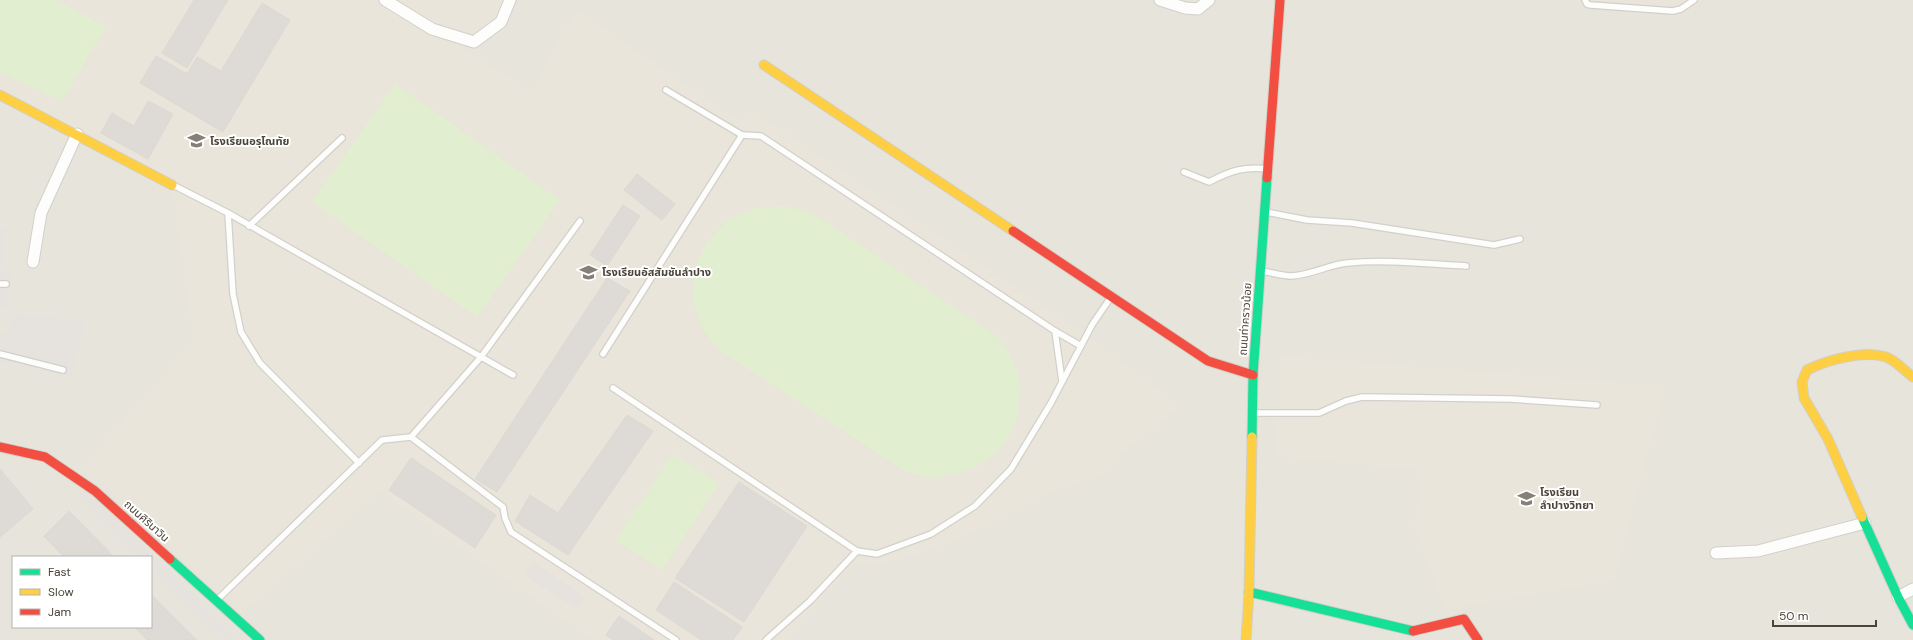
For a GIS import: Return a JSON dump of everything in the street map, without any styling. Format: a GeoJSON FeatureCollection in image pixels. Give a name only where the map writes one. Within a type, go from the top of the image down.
{"type":"FeatureCollection","features":[{"type":"Feature","properties":{"kind":"street"},"geometry":{"type":"LineString","coordinates":[[385,0],[432,29],[474,42],[501,22],[510,0]]}},
{"type":"Feature","properties":{"kind":"street"},"geometry":{"type":"LineString","coordinates":[[1160,0],[1185,8],[1198,8],[1209,0]]}},
{"type":"Feature","properties":{"kind":"street","name":"ถนนท่าคราวน้อย"},"geometry":{"type":"LineString","coordinates":[[1246,640],[1249,592],[1254,376],[1280,0]]}},
{"type":"Feature","properties":{"kind":"street"},"geometry":{"type":"LineString","coordinates":[[764,65],[1208,361],[1254,376]]}},
{"type":"Feature","properties":{"kind":"street"},"geometry":{"type":"LineString","coordinates":[[0,95],[78,134],[172,185]]}},
{"type":"Feature","properties":{"kind":"street"},"geometry":{"type":"LineString","coordinates":[[33,262],[41,213],[78,134]]}},
{"type":"Feature","properties":{"kind":"street"},"geometry":{"type":"LineString","coordinates":[[1913,378],[1887,357],[1875,355],[1846,357],[1817,364],[1807,370],[1802,382],[1804,398],[1828,439],[1898,597],[1913,625]]}},
{"type":"Feature","properties":{"kind":"street","name":"ถนนศิรินาวิน"},"geometry":{"type":"LineString","coordinates":[[0,447],[45,457],[96,490],[260,640]]}},
{"type":"Feature","properties":{"kind":"street"},"geometry":{"type":"LineString","coordinates":[[1716,553],[1758,551],[1865,523]]}},
{"type":"Feature","properties":{"kind":"street"},"geometry":{"type":"LineString","coordinates":[[1898,597],[1913,589]]}},
{"type":"Feature","properties":{"kind":"street"},"geometry":{"type":"LineString","coordinates":[[1249,592],[1411,631],[1464,619],[1478,640]]}},
{"type":"Feature","properties":{"kind":"lane"},"geometry":{"type":"LineString","coordinates":[[1585,0],[1587,4],[1591,5],[1673,10],[1681,9],[1694,0]]}},
{"type":"Feature","properties":{"kind":"lane"},"geometry":{"type":"LineString","coordinates":[[666,90],[742,135],[761,136],[1081,346]]}},
{"type":"Feature","properties":{"kind":"lane"},"geometry":{"type":"LineString","coordinates":[[603,354],[742,135]]}},
{"type":"Feature","properties":{"kind":"lane"},"geometry":{"type":"LineString","coordinates":[[249,226],[342,138]]}},
{"type":"Feature","properties":{"kind":"lane"},"geometry":{"type":"LineString","coordinates":[[1184,172],[1209,182],[1228,172],[1251,167],[1268,169]]}},
{"type":"Feature","properties":{"kind":"lane"},"geometry":{"type":"LineString","coordinates":[[172,185],[228,213],[513,375]]}},
{"type":"Feature","properties":{"kind":"lane"},"geometry":{"type":"LineString","coordinates":[[1265,212],[1307,220],[1360,224],[1494,245],[1520,239]]}},
{"type":"Feature","properties":{"kind":"lane"},"geometry":{"type":"LineString","coordinates":[[228,213],[233,294],[242,332],[260,363],[358,463]]}},
{"type":"Feature","properties":{"kind":"lane"},"geometry":{"type":"LineString","coordinates":[[217,601],[382,440],[411,437],[481,357],[580,221]]}},
{"type":"Feature","properties":{"kind":"lane"},"geometry":{"type":"LineString","coordinates":[[1261,270],[1290,276],[1305,274],[1346,263],[1399,261],[1466,266]]}},
{"type":"Feature","properties":{"kind":"lane"},"geometry":{"type":"LineString","coordinates":[[614,388],[857,551],[877,554],[931,534],[975,506],[1011,469],[1062,382],[1092,325],[1111,297]]}},
{"type":"Feature","properties":{"kind":"lane"},"geometry":{"type":"LineString","coordinates":[[1055,330],[1062,382]]}},
{"type":"Feature","properties":{"kind":"lane"},"geometry":{"type":"LineString","coordinates":[[0,354],[63,370]]}},
{"type":"Feature","properties":{"kind":"lane"},"geometry":{"type":"LineString","coordinates":[[1253,413],[1319,413],[1346,401],[1362,397],[1511,398],[1597,405]]}},
{"type":"Feature","properties":{"kind":"lane"},"geometry":{"type":"LineString","coordinates":[[411,437],[503,507],[504,518],[511,532],[676,640]]}},
{"type":"Feature","properties":{"kind":"lane"},"geometry":{"type":"LineString","coordinates":[[766,640],[810,601],[857,551]]}},
{"type":"Feature","properties":{"kind":"shaded area"},"geometry":{"type":"Polygon","coordinates":[[[0,0],[1913,0],[1913,640],[0,640],[0,0]]]}},
{"type":"Feature","properties":{"kind":"shaded area","name":"โรงเรียนอัสสัมชันลำปาง"},"geometry":{"type":"Polygon","coordinates":[[[0,0],[510,0],[501,22],[474,42],[434,30],[531,92],[576,10],[741,122],[750,109],[1080,331],[1180,406],[1124,452],[1102,475],[1040,496],[945,544],[896,561],[853,565],[784,640],[593,640],[380,491],[242,613],[83,466],[194,342],[172,185],[0,96],[0,0]]]}},
{"type":"Feature","properties":{"kind":"shaded area"},"geometry":{"type":"Polygon","coordinates":[[[1578,0],[1702,0],[1684,15],[1578,5],[1578,0]]]}},
{"type":"Feature","properties":{"kind":"shaded area"},"geometry":{"type":"Polygon","coordinates":[[[0,227],[6,228],[2,271],[11,271],[7,308],[0,307],[0,227]]]}},
{"type":"Feature","properties":{"kind":"shaded area"},"geometry":{"type":"Polygon","coordinates":[[[16,314],[85,321],[71,376],[0,361],[0,333],[6,333],[16,314]]]}},
{"type":"Feature","properties":{"kind":"shaded area","name":"โรงเรียน ลำปางวิทยา"},"geometry":{"type":"Polygon","coordinates":[[[1282,356],[1665,386],[1614,581],[1445,609],[1414,526],[1423,471],[1276,456],[1282,356]]]}},
{"type":"Feature","properties":{"kind":"shaded area"},"geometry":{"type":"Polygon","coordinates":[[[84,488],[239,640],[223,640],[152,570],[152,556],[138,556],[77,496],[84,488]]]}},
{"type":"Feature","properties":{"kind":"shaded area"},"geometry":{"type":"Polygon","coordinates":[[[533,562],[585,597],[577,609],[525,575],[533,562]]]}},
{"type":"Feature","properties":{"kind":"green space"},"geometry":{"type":"Polygon","coordinates":[[[0,0],[56,0],[106,27],[62,101],[0,72],[0,0]]]}},
{"type":"Feature","properties":{"kind":"green space"},"geometry":{"type":"Polygon","coordinates":[[[395,84],[560,200],[477,317],[312,202],[395,84]]]}},
{"type":"Feature","properties":{"kind":"green space"},"geometry":{"type":"Polygon","coordinates":[[[786,206],[814,214],[998,337],[1013,362],[1018,374],[1020,386],[1017,415],[1012,430],[1004,443],[994,454],[981,464],[951,475],[931,477],[905,471],[719,350],[701,327],[693,299],[694,270],[706,243],[729,219],[757,208],[786,206]]]}},
{"type":"Feature","properties":{"kind":"green space"},"geometry":{"type":"Polygon","coordinates":[[[673,454],[719,484],[662,570],[616,540],[673,454]]]}},
{"type":"Feature","properties":{"kind":"building"},"geometry":{"type":"Polygon","coordinates":[[[194,0],[228,0],[187,68],[162,53],[194,0]]]}},
{"type":"Feature","properties":{"kind":"building"},"geometry":{"type":"Polygon","coordinates":[[[262,3],[290,20],[223,132],[140,83],[156,56],[187,74],[197,57],[221,71],[262,3]]]}},
{"type":"Feature","properties":{"kind":"building"},"geometry":{"type":"Polygon","coordinates":[[[148,101],[173,114],[148,159],[101,133],[112,113],[134,126],[148,101]]]}},
{"type":"Feature","properties":{"kind":"building"},"geometry":{"type":"Polygon","coordinates":[[[637,174],[675,204],[662,220],[624,190],[637,174]]]}},
{"type":"Feature","properties":{"kind":"building"},"geometry":{"type":"Polygon","coordinates":[[[623,205],[640,216],[607,266],[590,255],[623,205]]]}},
{"type":"Feature","properties":{"kind":"building"},"geometry":{"type":"Polygon","coordinates":[[[607,278],[630,291],[497,492],[475,479],[607,278]]]}},
{"type":"Feature","properties":{"kind":"building"},"geometry":{"type":"Polygon","coordinates":[[[627,415],[653,431],[568,555],[515,521],[530,495],[558,513],[627,415]]]}},
{"type":"Feature","properties":{"kind":"building"},"geometry":{"type":"Polygon","coordinates":[[[411,458],[496,515],[475,548],[389,490],[411,458]]]}},
{"type":"Feature","properties":{"kind":"building"},"geometry":{"type":"Polygon","coordinates":[[[0,469],[33,509],[0,537],[0,469]]]}},
{"type":"Feature","properties":{"kind":"building"},"geometry":{"type":"Polygon","coordinates":[[[739,482],[807,526],[744,622],[675,578],[739,482]]]}},
{"type":"Feature","properties":{"kind":"building"},"geometry":{"type":"Polygon","coordinates":[[[69,511],[113,556],[63,556],[44,536],[69,511]]]}},
{"type":"Feature","properties":{"kind":"building"},"geometry":{"type":"Polygon","coordinates":[[[674,582],[742,627],[733,640],[701,640],[656,610],[674,582]]]}},
{"type":"Feature","properties":{"kind":"building"},"geometry":{"type":"Polygon","coordinates":[[[152,595],[197,640],[147,640],[135,628],[152,628],[152,595]]]}},
{"type":"Feature","properties":{"kind":"building"},"geometry":{"type":"Polygon","coordinates":[[[619,616],[654,640],[613,640],[606,635],[619,616]]]}},
{"type":"Feature","properties":{"kind":"traffic: fast"},"geometry":{"type":"LineString","coordinates":[[1252,437],[1253,375],[1267,178]]}},
{"type":"Feature","properties":{"kind":"traffic: fast"},"geometry":{"type":"LineString","coordinates":[[1862,517],[1898,597],[1913,625]]}},
{"type":"Feature","properties":{"kind":"traffic: fast"},"geometry":{"type":"LineString","coordinates":[[170,559],[260,640]]}},
{"type":"Feature","properties":{"kind":"traffic: fast"},"geometry":{"type":"LineString","coordinates":[[1249,592],[1413,631]]}},
{"type":"Feature","properties":{"kind":"traffic: slow"},"geometry":{"type":"LineString","coordinates":[[764,65],[1013,231]]}},
{"type":"Feature","properties":{"kind":"traffic: slow"},"geometry":{"type":"LineString","coordinates":[[0,95],[172,185]]}},
{"type":"Feature","properties":{"kind":"traffic: slow"},"geometry":{"type":"LineString","coordinates":[[1862,517],[1828,439],[1804,398],[1802,382],[1807,370],[1815,366],[1856,355],[1877,355],[1889,358],[1913,377]]}},
{"type":"Feature","properties":{"kind":"traffic: slow"},"geometry":{"type":"LineString","coordinates":[[1246,640],[1249,592],[1252,437]]}},
{"type":"Feature","properties":{"kind":"traffic: jam"},"geometry":{"type":"LineString","coordinates":[[1267,178],[1280,0]]}},
{"type":"Feature","properties":{"kind":"traffic: jam"},"geometry":{"type":"LineString","coordinates":[[1013,231],[1208,361],[1253,375]]}},
{"type":"Feature","properties":{"kind":"traffic: jam"},"geometry":{"type":"LineString","coordinates":[[0,447],[45,457],[95,491],[170,559]]}},
{"type":"Feature","properties":{"kind":"traffic: jam"},"geometry":{"type":"LineString","coordinates":[[1413,631],[1464,619],[1478,640]]}},
{"type":"Feature","properties":{"kind":"place","name":"โรงเรียนอรุโณทัย"},"geometry":{"type":"Point","coordinates":[197,141]}},
{"type":"Feature","properties":{"kind":"place","name":"โรงเรียนอัสสัมชันลำปาง"},"geometry":{"type":"Point","coordinates":[589,272]}},
{"type":"Feature","properties":{"kind":"place","name":"โรงเรียน ลำปางวิทยา"},"geometry":{"type":"Point","coordinates":[1527,498]}}]}
